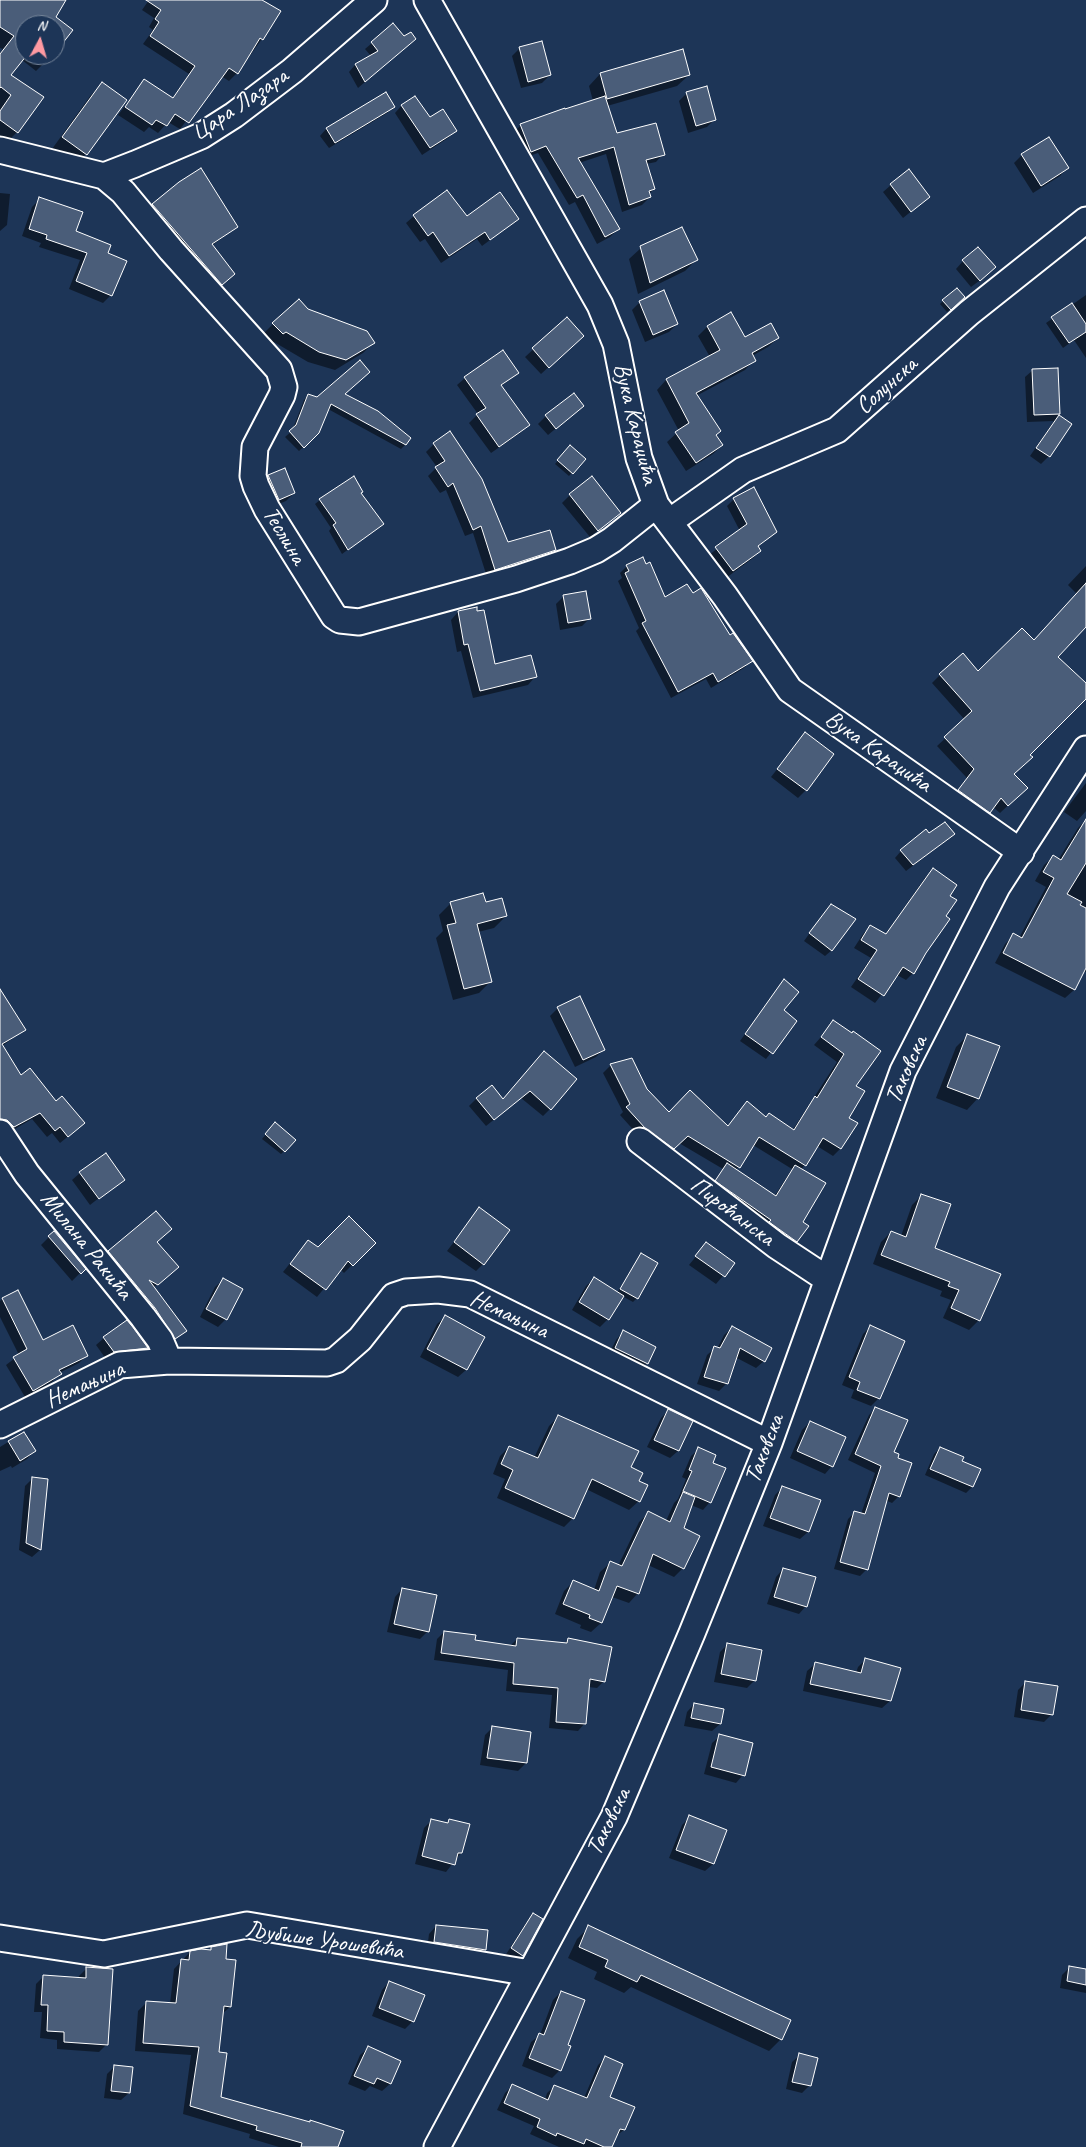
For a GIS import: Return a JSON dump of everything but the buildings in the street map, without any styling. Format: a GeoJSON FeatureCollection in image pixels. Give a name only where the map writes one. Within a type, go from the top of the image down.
{"type":"FeatureCollection","features":[{"type":"Feature","properties":{"kind":"street","name":"Цара Лазара"},"geometry":{"type":"LineString","coordinates":[[104,176],[200,136],[234,115],[292,71],[374,0]]}},
{"type":"Feature","properties":{"kind":"street","name":"Вука Караџића"},"geometry":{"type":"LineString","coordinates":[[426,0],[600,305],[616,344],[639,458],[662,513],[725,596],[790,690],[1021,852]]}},
{"type":"Feature","properties":{"kind":"street"},"geometry":{"type":"LineString","coordinates":[[0,150],[104,176]]}},
{"type":"Feature","properties":{"kind":"street","name":"Теслина"},"geometry":{"type":"LineString","coordinates":[[104,176],[123,192],[171,250],[279,370],[284,387],[282,396],[256,447],[253,476],[267,509],[334,616],[340,620],[359,622],[516,579],[596,550],[662,513]]}},
{"type":"Feature","properties":{"kind":"street","name":"Солунска"},"geometry":{"type":"LineString","coordinates":[[662,513],[743,470],[836,430],[969,313],[1086,220]]}},
{"type":"Feature","properties":{"kind":"street","name":"Таковска"},"geometry":{"type":"LineString","coordinates":[[437,2147],[614,1818],[692,1633],[769,1442],[903,1071],[997,887],[1086,749]]}},
{"type":"Feature","properties":{"kind":"street","name":"Милана Ракића"},"geometry":{"type":"LineString","coordinates":[[0,1132],[27,1174],[144,1317],[160,1340],[169,1361]]}},
{"type":"Feature","properties":{"kind":"street","name":"Пироћанска"},"geometry":{"type":"LineString","coordinates":[[640,1141],[778,1246],[827,1279]]}},
{"type":"Feature","properties":{"kind":"street","name":"Немањина"},"geometry":{"type":"LineString","coordinates":[[0,1425],[120,1365],[169,1361],[327,1362],[336,1360],[360,1339],[394,1296],[406,1292],[438,1290],[470,1294],[769,1442]]}},
{"type":"Feature","properties":{"kind":"street","name":"Љубише Урошевића"},"geometry":{"type":"LineString","coordinates":[[0,1938],[104,1954],[247,1925],[530,1973]]}}]}
